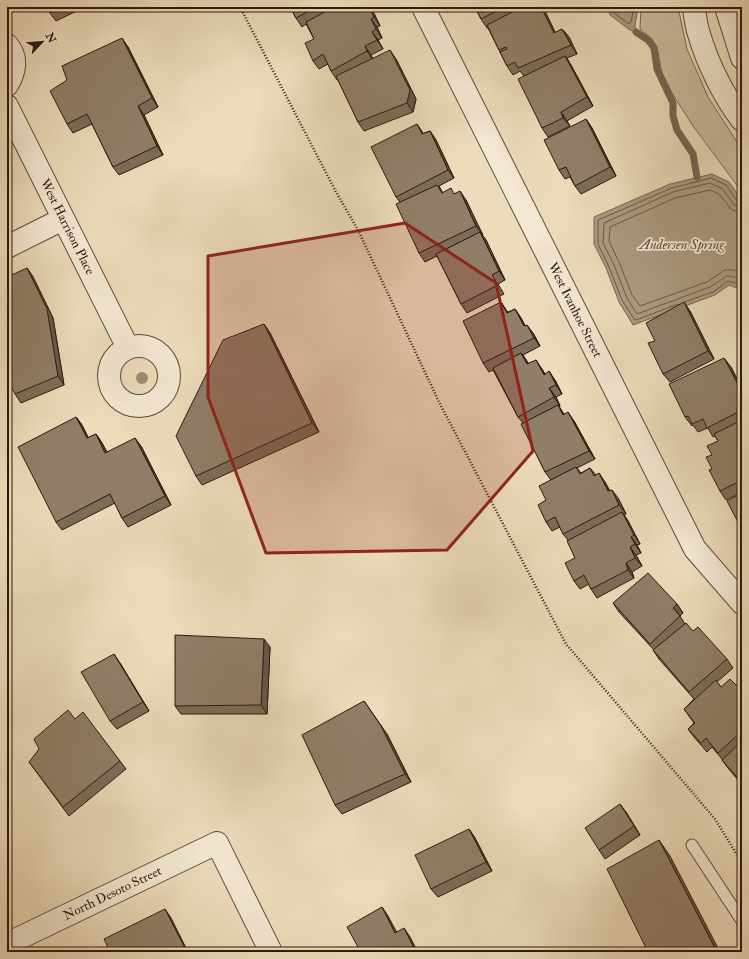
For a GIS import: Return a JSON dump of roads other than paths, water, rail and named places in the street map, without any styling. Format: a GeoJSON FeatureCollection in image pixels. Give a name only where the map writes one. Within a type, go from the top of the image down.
{"type":"FeatureCollection","features":[{"type":"Feature","properties":{"kind":"street","name":"West Ivanhoe Street"},"geometry":{"type":"LineString","coordinates":[[423,7],[695,549],[742,603]]}},
{"type":"Feature","properties":{"kind":"street"},"geometry":{"type":"LineString","coordinates":[[694,7],[698,34],[715,74],[733,108],[742,120]]}},
{"type":"Feature","properties":{"kind":"street"},"geometry":{"type":"LineString","coordinates":[[726,7],[742,58]]}},
{"type":"Feature","properties":{"kind":"street"},"geometry":{"type":"LineString","coordinates":[[7,45],[14,58],[14,68],[12,77],[7,85]]}},
{"type":"Feature","properties":{"kind":"street","name":"West Harrison Place"},"geometry":{"type":"LineString","coordinates":[[7,106],[128,348]]}},
{"type":"Feature","properties":{"kind":"street"},"geometry":{"type":"LineString","coordinates":[[7,247],[63,219]]}},
{"type":"Feature","properties":{"kind":"street","name":"North Desoto Street"},"geometry":{"type":"LineString","coordinates":[[7,944],[217,843],[271,952]]}},
{"type":"Feature","properties":{"kind":"lane"},"geometry":{"type":"LineString","coordinates":[[692,845],[742,921]]}},
{"type":"Feature","properties":{"kind":"water"},"geometry":{"type":"Polygon","coordinates":[[[608,7],[638,7],[635,25],[636,32],[630,30],[610,15],[608,7]]]}},
{"type":"Feature","properties":{"kind":"water","name":"Andersen Spring"},"geometry":{"type":"Polygon","coordinates":[[[712,174],[729,182],[742,200],[742,290],[729,285],[715,295],[633,325],[619,302],[606,268],[594,244],[594,217],[670,184],[712,174]]]}},
{"type":"Feature","properties":{"kind":"waterway"},"geometry":{"type":"LineString","coordinates":[[636,32],[648,40],[654,48],[657,69],[673,103],[673,116],[677,130],[693,154],[697,177]]}}]}
